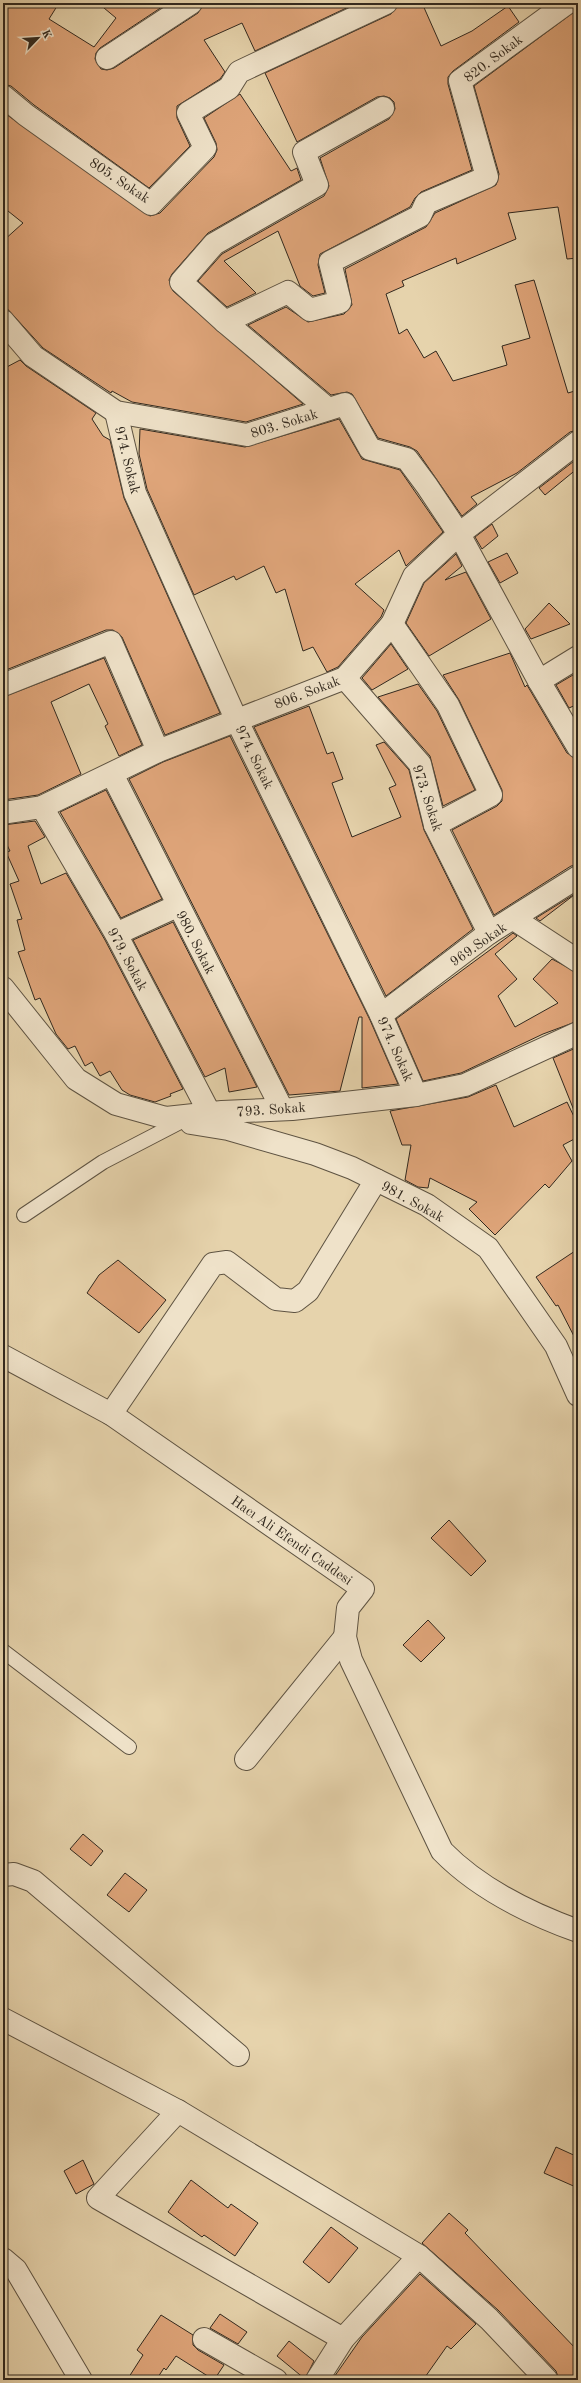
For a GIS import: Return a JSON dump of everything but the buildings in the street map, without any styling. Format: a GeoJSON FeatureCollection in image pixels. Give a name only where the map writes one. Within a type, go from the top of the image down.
{"type":"FeatureCollection","features":[{"type":"Feature","properties":{"kind":"street"},"geometry":{"type":"LineString","coordinates":[[107,58],[191,3]]}},
{"type":"Feature","properties":{"kind":"street","name":"805. Sokak"},"geometry":{"type":"LineString","coordinates":[[3,96],[26,115],[152,204],[205,148],[188,113],[229,88],[239,72],[386,3]]}},
{"type":"Feature","properties":{"kind":"street","name":"820. Sokak"},"geometry":{"type":"LineString","coordinates":[[225,322],[288,292],[310,310],[340,302],[330,262],[420,216],[426,203],[487,177],[460,81],[567,3]]}},
{"type":"Feature","properties":{"kind":"street"},"geometry":{"type":"LineString","coordinates":[[328,409],[225,322],[181,282],[214,244],[318,185],[304,152],[383,108]]}},
{"type":"Feature","properties":{"kind":"street","name":"803. Sokak"},"geometry":{"type":"LineString","coordinates":[[3,321],[33,356],[116,412],[247,435],[345,404],[370,449],[407,459],[459,534]]}},
{"type":"Feature","properties":{"kind":"street","name":"974. Sokak"},"geometry":{"type":"LineString","coordinates":[[116,412],[135,493],[236,719],[381,1015],[416,1094]]}},
{"type":"Feature","properties":{"kind":"street","name":"806. Sokak"},"geometry":{"type":"LineString","coordinates":[[3,813],[42,807],[158,752],[236,719],[345,678],[392,624],[414,576],[459,534],[578,442]]}},
{"type":"Feature","properties":{"kind":"street"},"geometry":{"type":"LineString","coordinates":[[459,534],[539,681],[578,747]]}},
{"type":"Feature","properties":{"kind":"street"},"geometry":{"type":"LineString","coordinates":[[392,624],[448,705],[491,795],[435,825]]}},
{"type":"Feature","properties":{"kind":"street"},"geometry":{"type":"LineString","coordinates":[[3,685],[111,642],[158,752]]}},
{"type":"Feature","properties":{"kind":"street"},"geometry":{"type":"LineString","coordinates":[[539,681],[578,657]]}},
{"type":"Feature","properties":{"kind":"street","name":"973. Sokak"},"geometry":{"type":"LineString","coordinates":[[345,678],[420,764],[435,825],[488,933]]}},
{"type":"Feature","properties":{"kind":"street","name":"980. Sokak"},"geometry":{"type":"LineString","coordinates":[[112,774],[177,906],[282,1109]]}},
{"type":"Feature","properties":{"kind":"street","name":"979. Sokak"},"geometry":{"type":"LineString","coordinates":[[42,807],[116,934],[210,1114]]}},
{"type":"Feature","properties":{"kind":"street","name":"969.Sokak"},"geometry":{"type":"LineString","coordinates":[[381,1015],[488,933],[514,919],[578,877]]}},
{"type":"Feature","properties":{"kind":"street"},"geometry":{"type":"LineString","coordinates":[[116,934],[177,906]]}},
{"type":"Feature","properties":{"kind":"street"},"geometry":{"type":"LineString","coordinates":[[514,919],[578,961]]}},
{"type":"Feature","properties":{"kind":"street","name":"793. Sokak"},"geometry":{"type":"LineString","coordinates":[[3,988],[76,1079],[116,1104],[174,1120],[210,1114],[282,1109],[416,1094],[465,1085],[578,1033]]}},
{"type":"Feature","properties":{"kind":"street","name":"981. Sokak"},"geometry":{"type":"LineString","coordinates":[[174,1120],[228,1129],[315,1154],[376,1180],[427,1205],[488,1248],[556,1346],[578,1395]]}},
{"type":"Feature","properties":{"kind":"street"},"geometry":{"type":"LineString","coordinates":[[111,1414],[212,1264],[227,1262],[276,1299],[295,1301],[308,1291],[376,1180]]}},
{"type":"Feature","properties":{"kind":"street","name":"Hacı Ali Efendi Caddesi"},"geometry":{"type":"LineString","coordinates":[[3,1356],[111,1414],[363,1589],[348,1608],[345,1637],[351,1660],[442,1851],[463,1872],[496,1895],[578,1931]]}},
{"type":"Feature","properties":{"kind":"street"},"geometry":{"type":"LineString","coordinates":[[246,1759],[345,1637]]}},
{"type":"Feature","properties":{"kind":"street"},"geometry":{"type":"LineString","coordinates":[[3,1875],[14,1874],[34,1881],[238,2055]]}},
{"type":"Feature","properties":{"kind":"street"},"geometry":{"type":"LineString","coordinates":[[3,2003],[8,2022],[178,2111],[419,2256],[489,2319],[547,2380]]}},
{"type":"Feature","properties":{"kind":"street"},"geometry":{"type":"LineString","coordinates":[[178,2111],[98,2198],[343,2339]]}},
{"type":"Feature","properties":{"kind":"street"},"geometry":{"type":"LineString","coordinates":[[317,2380],[343,2339],[419,2256]]}},
{"type":"Feature","properties":{"kind":"street"},"geometry":{"type":"LineString","coordinates":[[3,2260],[16,2270],[81,2380]]}},
{"type":"Feature","properties":{"kind":"street"},"geometry":{"type":"LineString","coordinates":[[204,2339],[276,2380]]}},
{"type":"Feature","properties":{"kind":"lane"},"geometry":{"type":"LineString","coordinates":[[24,1215],[103,1162],[174,1120]]}},
{"type":"Feature","properties":{"kind":"lane"},"geometry":{"type":"LineString","coordinates":[[3,1651],[129,1747]]}}]}
